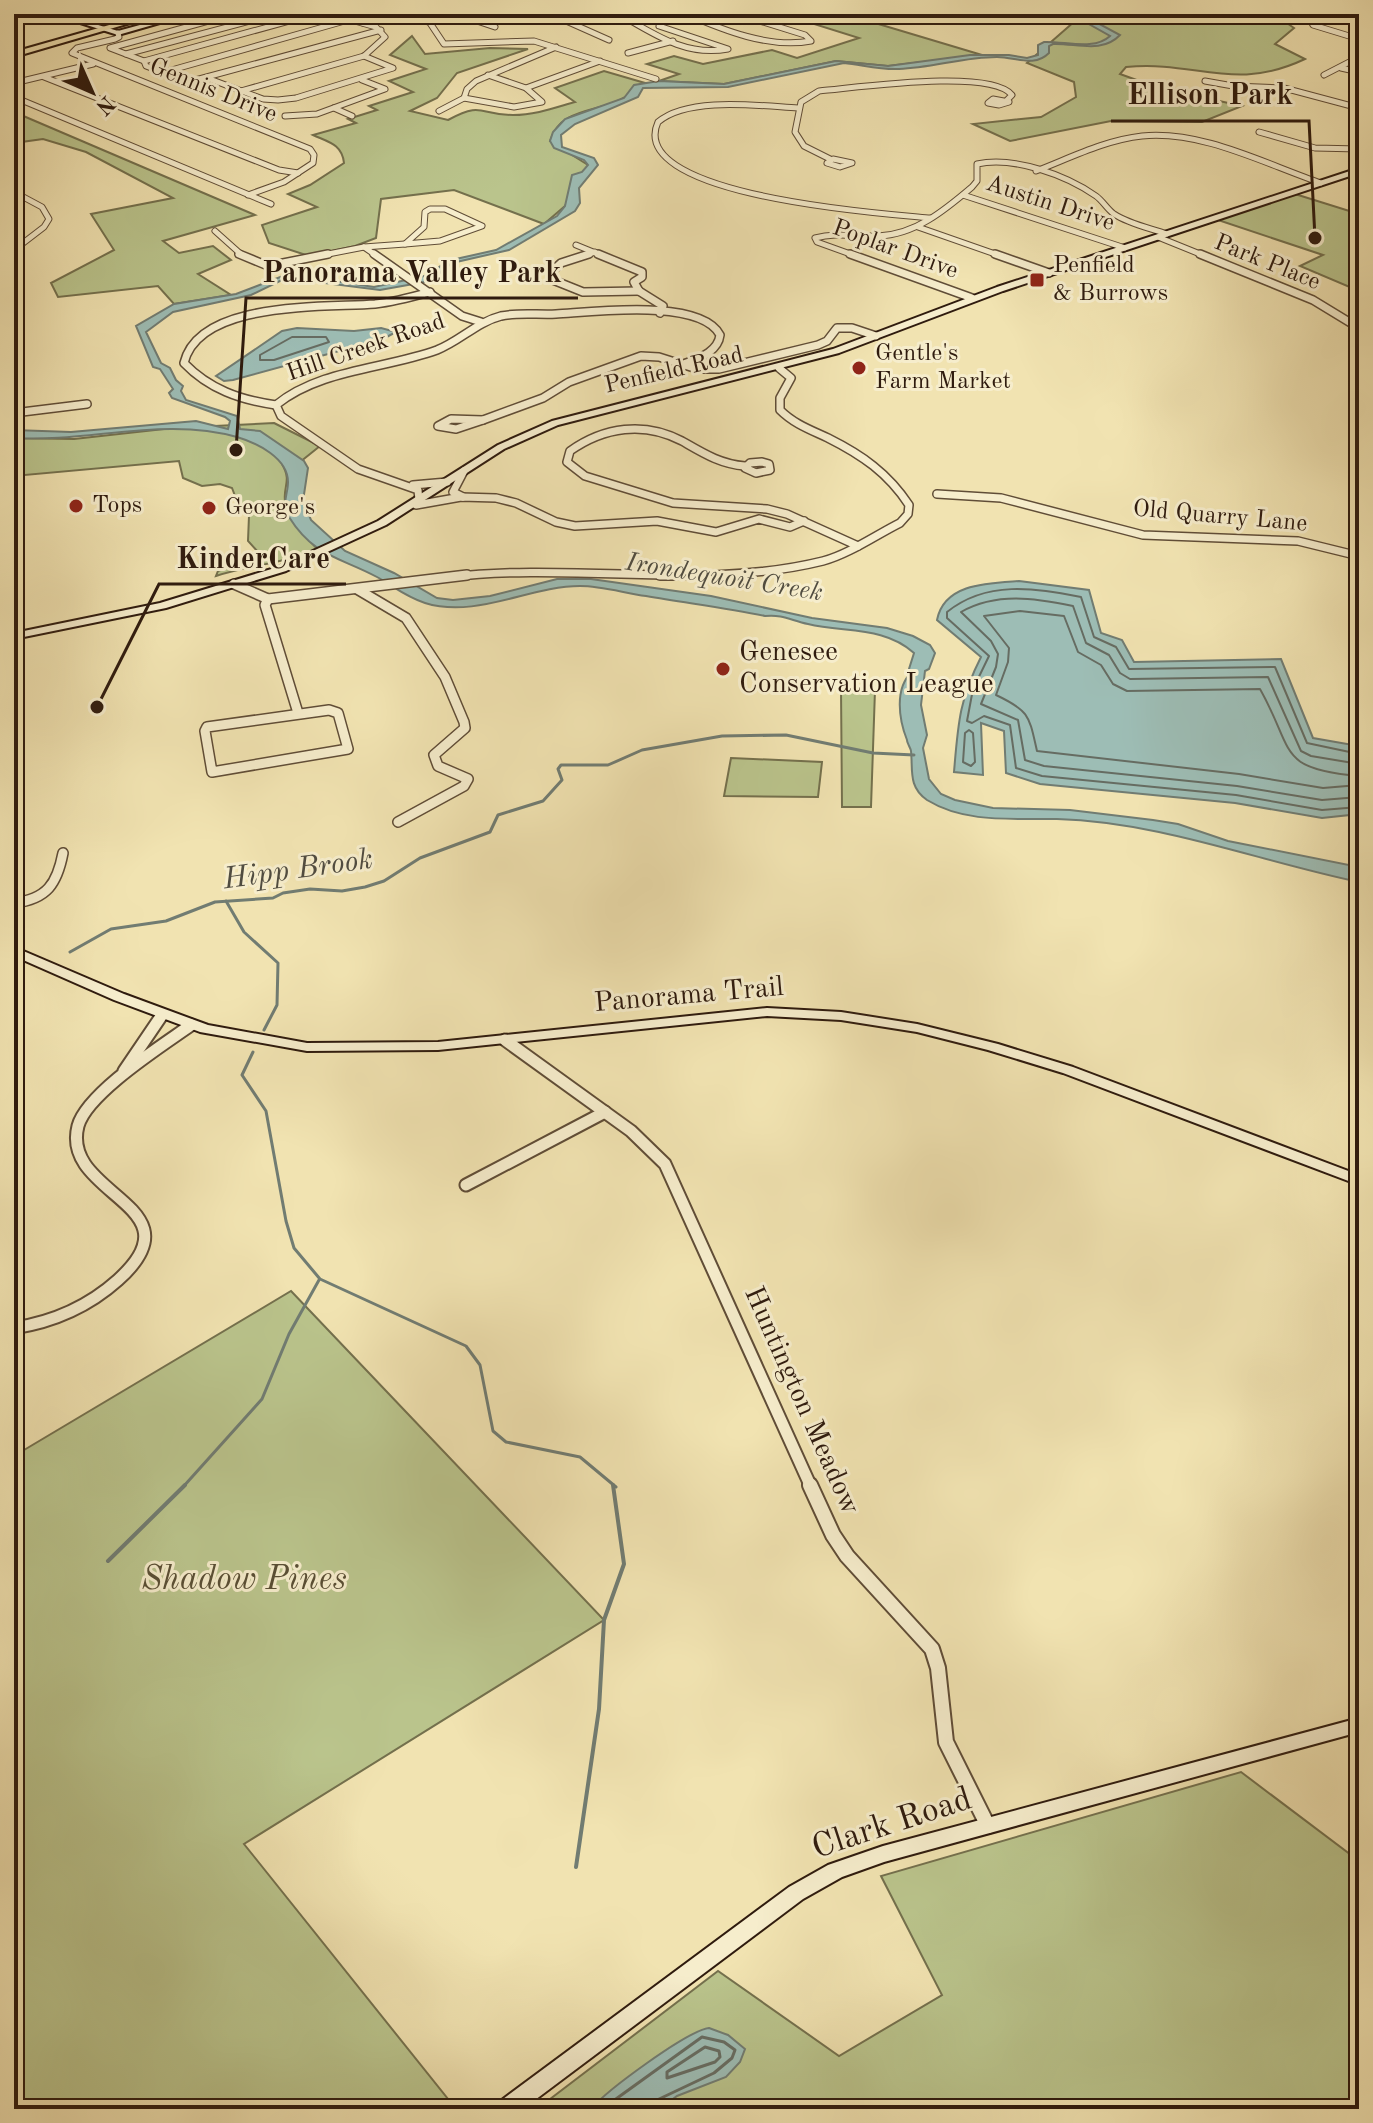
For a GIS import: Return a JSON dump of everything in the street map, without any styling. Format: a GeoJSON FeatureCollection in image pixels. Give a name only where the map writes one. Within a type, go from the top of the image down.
{"type":"FeatureCollection","features":[{"type":"Feature","properties":{"kind":"main road"},"geometry":{"type":"LineString","coordinates":[[55,14],[118,33],[188,14]]}},
{"type":"Feature","properties":{"kind":"main road"},"geometry":{"type":"LineString","coordinates":[[14,52],[142,14]]}},
{"type":"Feature","properties":{"kind":"main road"},"geometry":{"type":"LineString","coordinates":[[96,27],[157,14]]}},
{"type":"Feature","properties":{"kind":"main road","name":"Penfield Road"},"geometry":{"type":"LineString","coordinates":[[14,636],[162,606],[312,556],[355,537],[408,507],[514,440],[555,423],[779,368],[876,336],[972,298],[1359,170]]}},
{"type":"Feature","properties":{"kind":"main road","name":"Panorama Trail"},"geometry":{"type":"LineString","coordinates":[[14,951],[191,1025],[261,1042],[338,1049],[425,1047],[767,1012],[821,1014],[886,1022],[1036,1061],[1359,1180]]}},
{"type":"Feature","properties":{"kind":"main road","name":"Clark Road"},"geometry":{"type":"LineString","coordinates":[[506,2109],[814,1882],[856,1863],[1359,1725]]}},
{"type":"Feature","properties":{"kind":"street"},"geometry":{"type":"LineString","coordinates":[[234,14],[110,48],[144,61],[315,14]]}},
{"type":"Feature","properties":{"kind":"street"},"geometry":{"type":"LineString","coordinates":[[124,55],[276,14]]}},
{"type":"Feature","properties":{"kind":"street"},"geometry":{"type":"LineString","coordinates":[[241,91],[364,56],[385,37],[381,30],[330,14]]}},
{"type":"Feature","properties":{"kind":"street"},"geometry":{"type":"LineString","coordinates":[[362,14],[374,19],[363,23]]}},
{"type":"Feature","properties":{"kind":"street"},"geometry":{"type":"LineString","coordinates":[[413,14],[430,23],[444,44],[519,40],[556,47],[656,79]]}},
{"type":"Feature","properties":{"kind":"street"},"geometry":{"type":"LineString","coordinates":[[456,14],[495,27]]}},
{"type":"Feature","properties":{"kind":"street"},"geometry":{"type":"LineString","coordinates":[[536,14],[564,20],[609,40]]}},
{"type":"Feature","properties":{"kind":"street"},"geometry":{"type":"LineString","coordinates":[[619,14],[669,42],[703,52],[728,49],[659,26]]}},
{"type":"Feature","properties":{"kind":"street"},"geometry":{"type":"LineString","coordinates":[[686,14],[776,43],[797,45],[811,41],[805,35],[744,16]]}},
{"type":"Feature","properties":{"kind":"street"},"geometry":{"type":"LineString","coordinates":[[712,23],[754,14]]}},
{"type":"Feature","properties":{"kind":"street"},"geometry":{"type":"LineString","coordinates":[[1317,14],[1310,20],[1313,25],[1359,39]]}},
{"type":"Feature","properties":{"kind":"street"},"geometry":{"type":"LineString","coordinates":[[161,73],[351,20]]}},
{"type":"Feature","properties":{"kind":"street"},"geometry":{"type":"LineString","coordinates":[[144,61],[146,66],[188,82],[381,30]]}},
{"type":"Feature","properties":{"kind":"street","name":"Gennis Drive"},"geometry":{"type":"LineString","coordinates":[[118,33],[115,39],[73,50],[73,54],[310,149],[314,155],[313,163],[298,173]]}},
{"type":"Feature","properties":{"kind":"street"},"geometry":{"type":"LineString","coordinates":[[628,53],[691,36]]}},
{"type":"Feature","properties":{"kind":"street"},"geometry":{"type":"LineString","coordinates":[[464,98],[466,89],[488,75],[556,47]]}},
{"type":"Feature","properties":{"kind":"street"},"geometry":{"type":"LineString","coordinates":[[205,78],[263,99],[286,100],[393,68],[364,56]]}},
{"type":"Feature","properties":{"kind":"street"},"geometry":{"type":"LineString","coordinates":[[1341,68],[1343,63],[1359,57]]}},
{"type":"Feature","properties":{"kind":"street"},"geometry":{"type":"LineString","coordinates":[[526,88],[600,61]]}},
{"type":"Feature","properties":{"kind":"street"},"geometry":{"type":"LineString","coordinates":[[14,83],[95,63]]}},
{"type":"Feature","properties":{"kind":"street"},"geometry":{"type":"LineString","coordinates":[[1324,75],[1341,68],[1359,72]]}},
{"type":"Feature","properties":{"kind":"street"},"geometry":{"type":"LineString","coordinates":[[439,111],[464,98],[522,107],[542,102],[526,88],[488,75]]}},
{"type":"Feature","properties":{"kind":"street"},"geometry":{"type":"LineString","coordinates":[[44,77],[279,170],[298,173]]}},
{"type":"Feature","properties":{"kind":"street"},"geometry":{"type":"LineString","coordinates":[[285,116],[311,115],[385,89],[360,79]]}},
{"type":"Feature","properties":{"kind":"street"},"geometry":{"type":"LineString","coordinates":[[830,159],[798,140],[795,132],[798,108],[811,94],[836,87],[894,87],[961,80],[1003,87],[1012,95],[1007,100]]}},
{"type":"Feature","properties":{"kind":"street"},"geometry":{"type":"LineString","coordinates":[[1205,81],[1233,86],[1277,87],[1359,108]]}},
{"type":"Feature","properties":{"kind":"street"},"geometry":{"type":"LineString","coordinates":[[14,97],[271,204]]}},
{"type":"Feature","properties":{"kind":"street"},"geometry":{"type":"LineString","coordinates":[[798,108],[729,107],[683,112],[660,120],[654,138],[660,152],[671,161],[747,193],[813,205],[930,218]]}},
{"type":"Feature","properties":{"kind":"street"},"geometry":{"type":"LineString","coordinates":[[334,108],[352,116]]}},
{"type":"Feature","properties":{"kind":"street"},"geometry":{"type":"LineString","coordinates":[[1259,132],[1315,148],[1359,149]]}},
{"type":"Feature","properties":{"kind":"street"},"geometry":{"type":"LineString","coordinates":[[1036,172],[1117,142],[1161,135],[1192,140],[1321,183]]}},
{"type":"Feature","properties":{"kind":"street","name":"Park Place"},"geometry":{"type":"LineString","coordinates":[[963,195],[976,183],[976,166],[982,162],[999,160],[1036,172],[1096,196],[1110,212],[1313,300],[1359,328]]}},
{"type":"Feature","properties":{"kind":"street"},"geometry":{"type":"LineString","coordinates":[[248,195],[298,173]]}},
{"type":"Feature","properties":{"kind":"street"},"geometry":{"type":"LineString","coordinates":[[14,192],[42,207],[49,219],[44,227],[14,250]]}},
{"type":"Feature","properties":{"kind":"street"},"geometry":{"type":"LineString","coordinates":[[918,227],[963,195]]}},
{"type":"Feature","properties":{"kind":"street","name":"Austin Drive"},"geometry":{"type":"LineString","coordinates":[[963,195],[1125,248]]}},
{"type":"Feature","properties":{"kind":"street"},"geometry":{"type":"LineString","coordinates":[[215,231],[221,240],[254,263],[268,266],[364,247],[405,244],[440,241],[468,233],[482,225],[445,209],[430,209],[425,212],[427,219],[424,228],[405,244]]}},
{"type":"Feature","properties":{"kind":"street"},"geometry":{"type":"LineString","coordinates":[[918,227],[1049,273]]}},
{"type":"Feature","properties":{"kind":"street","name":"Poplar Drive"},"geometry":{"type":"LineString","coordinates":[[918,227],[879,236],[842,232],[815,238],[817,242],[972,298]]}},
{"type":"Feature","properties":{"kind":"street"},"geometry":{"type":"LineString","coordinates":[[576,245],[642,272],[642,277],[634,282],[639,291]]}},
{"type":"Feature","properties":{"kind":"street"},"geometry":{"type":"LineString","coordinates":[[364,247],[462,316],[481,322],[517,314],[660,313],[698,318]]}},
{"type":"Feature","properties":{"kind":"street"},"geometry":{"type":"LineString","coordinates":[[595,252],[555,267],[550,273],[553,280],[580,291],[639,291],[716,327],[721,338],[712,351],[684,364]]}},
{"type":"Feature","properties":{"kind":"street"},"geometry":{"type":"LineString","coordinates":[[276,405],[243,400],[207,382],[184,363],[187,350],[223,325],[263,310],[301,305],[369,304],[430,292]]}},
{"type":"Feature","properties":{"kind":"street"},"geometry":{"type":"LineString","coordinates":[[656,299],[663,306],[660,313]]}},
{"type":"Feature","properties":{"kind":"street","name":"Hill Creek Road"},"geometry":{"type":"LineString","coordinates":[[447,482],[407,485],[358,469],[281,416],[276,405],[308,387],[439,348],[481,322]]}},
{"type":"Feature","properties":{"kind":"street"},"geometry":{"type":"LineString","coordinates":[[484,420],[451,419],[438,426],[456,429],[484,420],[530,403],[569,382],[632,359],[659,357],[697,369],[722,369],[818,345],[827,341],[837,328],[852,328],[876,336]]}},
{"type":"Feature","properties":{"kind":"street"},"geometry":{"type":"LineString","coordinates":[[698,359],[722,369]]}},
{"type":"Feature","properties":{"kind":"street"},"geometry":{"type":"LineString","coordinates":[[234,584],[268,599],[427,579],[531,571],[667,575],[777,570],[819,562],[858,546],[900,523],[908,514],[909,505],[895,485],[871,461],[784,414],[779,401],[791,378],[779,368]]}},
{"type":"Feature","properties":{"kind":"street"},"geometry":{"type":"LineString","coordinates":[[14,413],[87,404]]}},
{"type":"Feature","properties":{"kind":"street"},"geometry":{"type":"LineString","coordinates":[[745,466],[712,461],[669,435],[637,429],[598,434],[570,451],[567,462],[585,476],[673,503],[767,509],[804,521],[858,546]]}},
{"type":"Feature","properties":{"kind":"street"},"geometry":{"type":"LineString","coordinates":[[464,471],[453,492],[465,497]]}},
{"type":"Feature","properties":{"kind":"street"},"geometry":{"type":"LineString","coordinates":[[407,485],[418,490],[419,500]]}},
{"type":"Feature","properties":{"kind":"street","name":"Old Quarry Lane"},"geometry":{"type":"LineString","coordinates":[[937,494],[1001,498],[1143,535],[1298,541],[1359,556]]}},
{"type":"Feature","properties":{"kind":"street"},"geometry":{"type":"LineString","coordinates":[[408,507],[465,497],[509,501],[552,523],[574,526],[654,519],[720,532],[752,518],[765,517],[790,527],[804,521]]}},
{"type":"Feature","properties":{"kind":"street"},"geometry":{"type":"LineString","coordinates":[[357,589],[406,618],[445,677],[464,722],[465,728],[434,755],[438,766],[465,775],[468,779],[464,786],[398,822]]}},
{"type":"Feature","properties":{"kind":"street"},"geometry":{"type":"LineString","coordinates":[[268,599],[265,605],[298,713]]}},
{"type":"Feature","properties":{"kind":"street"},"geometry":{"type":"LineString","coordinates":[[329,710],[338,713],[348,749],[212,772],[205,731],[212,725],[298,713],[329,710]]}},
{"type":"Feature","properties":{"kind":"street"},"geometry":{"type":"LineString","coordinates":[[14,903],[39,898],[54,887],[63,853]]}},
{"type":"Feature","properties":{"kind":"street"},"geometry":{"type":"LineString","coordinates":[[118,1079],[162,1015]]}},
{"type":"Feature","properties":{"kind":"street"},"geometry":{"type":"LineString","coordinates":[[14,1328],[43,1324],[66,1315],[124,1277],[145,1249],[146,1231],[140,1217],[88,1169],[78,1148],[78,1126],[84,1114],[118,1079],[191,1025]]}},
{"type":"Feature","properties":{"kind":"street","name":"Huntington Meadow"},"geometry":{"type":"LineString","coordinates":[[505,1040],[651,1147],[672,1177],[833,1535],[847,1556],[932,1649],[937,1661],[943,1729],[988,1826]]}},
{"type":"Feature","properties":{"kind":"street"},"geometry":{"type":"LineString","coordinates":[[466,1185],[605,1112]]}},
{"type":"Feature","properties":{"kind":"green space"},"geometry":{"type":"Polygon","coordinates":[[[795,14],[863,14],[871,17],[865,20],[982,55],[888,66],[836,61],[724,84],[659,81],[679,74],[647,64],[674,56],[703,64],[772,50],[797,58],[859,38],[798,19],[795,14]]]}},
{"type":"Feature","properties":{"kind":"green space"},"geometry":{"type":"Polygon","coordinates":[[[1067,14],[1274,14],[1294,28],[1275,44],[1305,59],[1257,74],[1235,75],[1151,66],[1126,67],[1120,74],[1156,87],[1242,106],[1202,122],[1111,121],[1010,141],[973,124],[1041,117],[1076,97],[1074,82],[1027,63],[1075,21],[1067,14]]]}},
{"type":"Feature","properties":{"kind":"green space"},"geometry":{"type":"Polygon","coordinates":[[[412,36],[425,54],[490,48],[528,49],[457,73],[437,98],[410,111],[448,120],[475,110],[521,115],[575,102],[555,88],[604,71],[645,83],[615,102],[572,116],[555,130],[550,141],[588,165],[565,206],[544,224],[454,190],[381,199],[376,238],[355,246],[309,256],[269,243],[262,225],[317,207],[288,194],[310,185],[344,163],[337,148],[313,135],[356,123],[348,119],[377,110],[369,106],[413,92],[389,81],[426,69],[390,55],[412,36]]]}},
{"type":"Feature","properties":{"kind":"green space"},"geometry":{"type":"Polygon","coordinates":[[[14,112],[255,215],[163,241],[179,253],[213,246],[231,260],[198,274],[231,295],[174,304],[158,286],[58,297],[51,283],[114,250],[91,214],[173,198],[86,152],[43,139],[14,143],[14,112]]]}},
{"type":"Feature","properties":{"kind":"green space"},"geometry":{"type":"Polygon","coordinates":[[[1295,194],[1359,214],[1359,291],[1300,266],[1323,255],[1218,220],[1295,194]]]}},
{"type":"Feature","properties":{"kind":"green space"},"geometry":{"type":"Polygon","coordinates":[[[274,423],[320,446],[300,462],[282,464],[287,479],[286,508],[297,527],[318,550],[216,576],[218,571],[260,554],[248,541],[249,516],[240,509],[232,488],[220,484],[202,486],[183,478],[179,461],[14,476],[14,438],[74,439],[173,428],[274,423]]]}},
{"type":"Feature","properties":{"kind":"green space"},"geometry":{"type":"Polygon","coordinates":[[[841,689],[875,690],[871,807],[842,807],[841,689]]]}},
{"type":"Feature","properties":{"kind":"green space"},"geometry":{"type":"Polygon","coordinates":[[[731,758],[822,762],[818,797],[724,796],[731,758]]]}},
{"type":"Feature","properties":{"kind":"green space","name":"Shadow Pines"},"geometry":{"type":"Polygon","coordinates":[[[291,1291],[604,1620],[244,1844],[456,2109],[14,2109],[14,1456],[291,1291]]]}},
{"type":"Feature","properties":{"kind":"green space"},"geometry":{"type":"Polygon","coordinates":[[[1241,1772],[1359,1861],[1359,2109],[537,2109],[718,1971],[839,2056],[942,1995],[881,1876],[1241,1772]]]}},
{"type":"Feature","properties":{"kind":"water"},"geometry":{"type":"Polygon","coordinates":[[[1071,14],[1081,14],[1120,35],[1097,46],[1053,44],[1049,46],[1049,53],[1031,61],[984,57],[892,69],[844,63],[728,87],[643,88],[638,97],[575,124],[561,135],[562,147],[594,158],[598,165],[579,188],[580,203],[575,211],[509,250],[452,263],[430,281],[380,290],[286,278],[251,295],[173,312],[146,332],[161,363],[170,368],[183,386],[181,391],[186,400],[237,416],[240,429],[260,431],[304,461],[308,468],[303,501],[311,520],[345,551],[394,573],[437,598],[453,600],[490,596],[557,579],[591,579],[711,596],[812,618],[887,628],[913,636],[930,645],[935,653],[929,669],[925,671],[921,705],[927,735],[923,748],[929,779],[941,794],[993,808],[1070,810],[1178,824],[1228,841],[1359,867],[1359,882],[1134,827],[1057,819],[974,816],[942,808],[921,795],[914,784],[911,750],[900,714],[900,695],[912,672],[909,669],[914,653],[890,638],[588,586],[561,587],[464,607],[425,603],[328,554],[308,540],[287,512],[288,482],[283,466],[270,453],[245,440],[209,431],[182,429],[42,439],[14,438],[14,430],[71,432],[196,421],[228,429],[230,421],[225,417],[172,398],[169,393],[173,389],[160,369],[153,367],[136,326],[174,304],[236,294],[288,274],[374,287],[429,275],[447,261],[496,250],[557,216],[565,206],[572,175],[582,172],[588,165],[584,160],[554,148],[550,141],[553,132],[565,119],[624,98],[634,85],[659,81],[724,84],[836,61],[888,66],[970,55],[1027,58],[1038,55],[1038,45],[1044,42],[1088,44],[1110,36],[1071,14]]]}},
{"type":"Feature","properties":{"kind":"water"},"geometry":{"type":"Polygon","coordinates":[[[297,328],[354,331],[381,328],[396,332],[383,339],[233,380],[224,381],[216,376],[282,331],[297,328]]]}},
{"type":"Feature","properties":{"kind":"water"},"geometry":{"type":"Polygon","coordinates":[[[1019,581],[1089,590],[1101,633],[1122,640],[1134,662],[1281,659],[1313,738],[1359,746],[1359,814],[1322,818],[1235,803],[1040,784],[1006,773],[1004,731],[981,723],[983,775],[954,772],[961,713],[968,686],[981,657],[937,620],[941,608],[958,592],[969,587],[1019,581]]]}},
{"type":"Feature","properties":{"kind":"water"},"geometry":{"type":"Polygon","coordinates":[[[709,2028],[728,2035],[745,2049],[740,2062],[726,2077],[677,2096],[660,2109],[591,2109],[648,2062],[684,2039],[709,2028]]]}},
{"type":"Feature","properties":{"kind":"waterway","name":"Hipp Brook"},"geometry":{"type":"LineString","coordinates":[[226,901],[273,898],[283,893],[310,889],[342,891],[384,881],[420,858],[490,832],[498,815],[543,801],[562,780],[558,769],[561,765],[608,765],[642,750],[722,736],[786,735],[873,753],[914,755]]}},
{"type":"Feature","properties":{"kind":"waterway","name":"Hipp Brook"},"geometry":{"type":"LineString","coordinates":[[70,952],[111,929],[166,921],[215,902],[226,901]]}},
{"type":"Feature","properties":{"kind":"waterway"},"geometry":{"type":"LineString","coordinates":[[226,901],[244,932],[278,963],[277,1005],[264,1030]]}},
{"type":"Feature","properties":{"kind":"waterway"},"geometry":{"type":"LineString","coordinates":[[253,1052],[242,1075],[266,1111],[286,1221],[294,1248],[320,1279],[466,1346],[480,1365],[493,1431],[506,1442],[580,1457],[616,1487]]}},
{"type":"Feature","properties":{"kind":"waterway"},"geometry":{"type":"LineString","coordinates":[[183,1487],[262,1399],[289,1334],[319,1280]]}},
{"type":"Feature","properties":{"kind":"waterway"},"geometry":{"type":"LineString","coordinates":[[576,1867],[599,1709],[604,1620],[624,1564],[613,1485]]}},
{"type":"Feature","properties":{"kind":"waterway"},"geometry":{"type":"LineString","coordinates":[[108,1561],[183,1487]]}},
{"type":"Feature","properties":{"kind":"place","name":"Ellison Park"},"geometry":{"type":"Point","coordinates":[1315,238]}},
{"type":"Feature","properties":{"kind":"place","name":"Penfield & Burrows"},"geometry":{"type":"Point","coordinates":[1037,280]}},
{"type":"Feature","properties":{"kind":"place","name":"Gentle's Farm Market"},"geometry":{"type":"Point","coordinates":[859,368]}},
{"type":"Feature","properties":{"kind":"place","name":"Panorama Valley Park"},"geometry":{"type":"Point","coordinates":[236,450]}},
{"type":"Feature","properties":{"kind":"place","name":"Tops"},"geometry":{"type":"Point","coordinates":[76,506]}},
{"type":"Feature","properties":{"kind":"place","name":"George's"},"geometry":{"type":"Point","coordinates":[209,508]}},
{"type":"Feature","properties":{"kind":"place","name":"Genesee Conservation League"},"geometry":{"type":"Point","coordinates":[723,669]}},
{"type":"Feature","properties":{"kind":"place","name":"KinderCare"},"geometry":{"type":"Point","coordinates":[97,707]}},
{"type":"Feature","properties":{"kind":"water label","name":"Irondequoit Creek"},"geometry":{"type":"Point","coordinates":[724,578]}}]}
